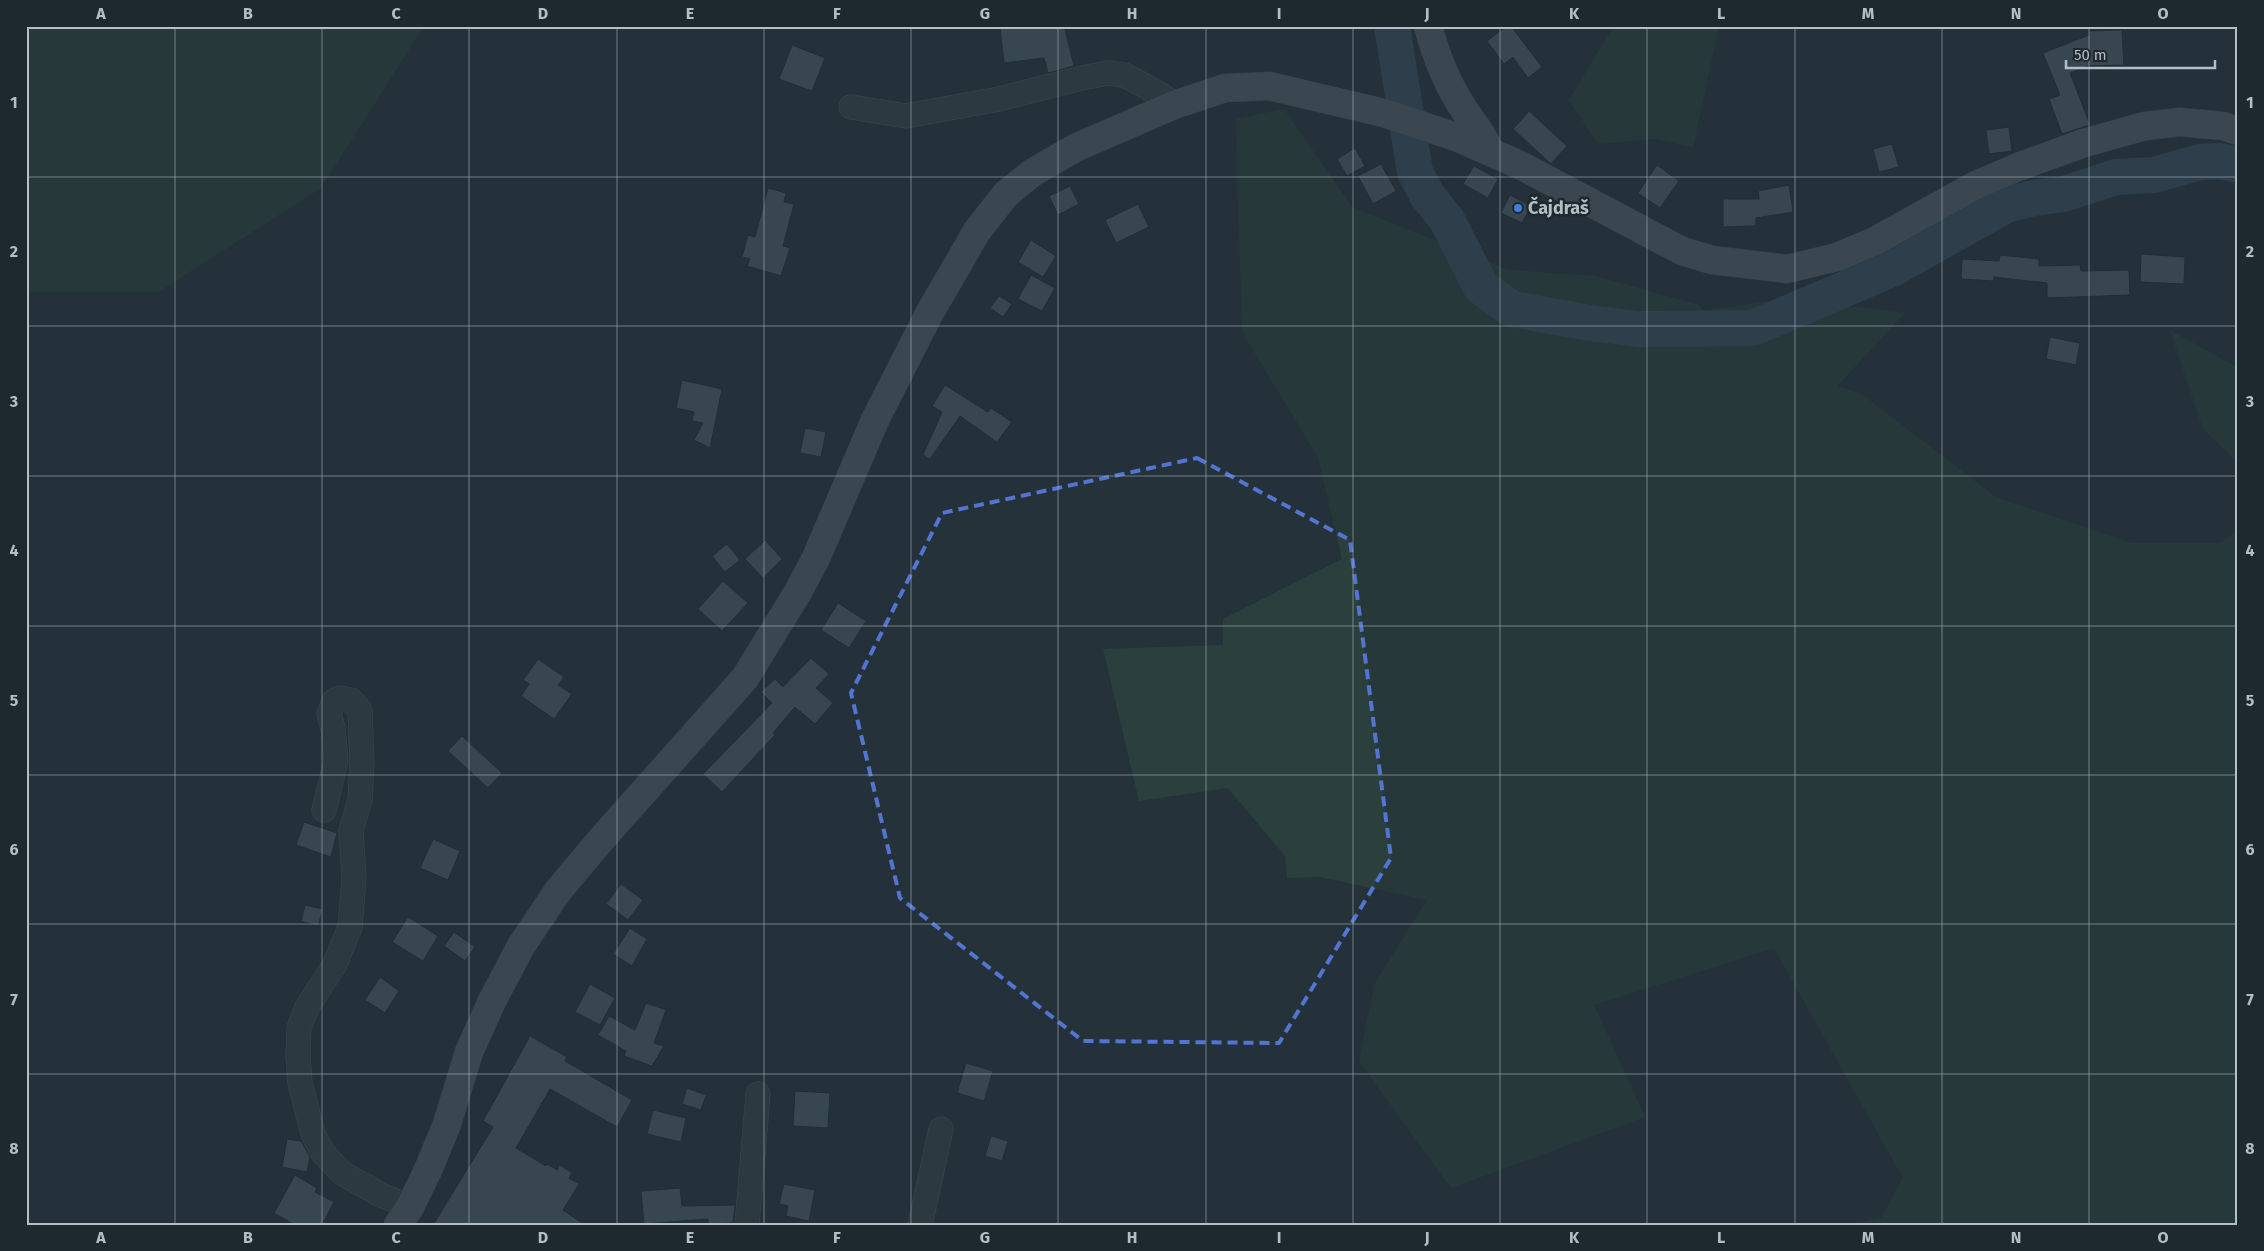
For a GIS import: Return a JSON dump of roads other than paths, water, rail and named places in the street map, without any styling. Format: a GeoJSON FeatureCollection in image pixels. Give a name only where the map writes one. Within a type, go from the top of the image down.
{"type":"FeatureCollection","features":[{"type":"Feature","properties":{"kind":"main road"},"geometry":{"type":"LineString","coordinates":[[1428,26],[1442,68],[1465,111],[1486,140],[1489,151]]}},
{"type":"Feature","properties":{"kind":"main road"},"geometry":{"type":"LineString","coordinates":[[403,1220],[447,1124],[469,1052],[492,1001],[521,946],[558,891],[599,842],[745,678],[803,583],[875,420],[929,314],[977,231],[1006,194],[1032,173],[1075,148],[1174,105],[1226,88],[1268,86],[1384,113],[1418,123],[1489,151],[1682,251],[1712,260],[1787,269],[1836,257],[1875,241],[1976,185],[2018,167],[2084,143],[2145,126],[2180,122],[2223,126],[2238,131]]}},
{"type":"Feature","properties":{"kind":"street"},"geometry":{"type":"LineString","coordinates":[[850,107],[906,116],[999,99],[1108,73],[1124,75],[1161,95],[1174,105]]}},
{"type":"Feature","properties":{"kind":"street"},"geometry":{"type":"LineString","coordinates":[[324,810],[336,761],[332,728],[328,714],[334,701],[339,698],[351,700],[360,710],[362,763],[360,800],[351,830],[354,878],[350,926],[335,964],[307,1007],[299,1028],[298,1056],[300,1083],[313,1134],[322,1153],[342,1173],[381,1195],[403,1220]]}},
{"type":"Feature","properties":{"kind":"street"},"geometry":{"type":"LineString","coordinates":[[747,1225],[758,1094]]}},
{"type":"Feature","properties":{"kind":"street"},"geometry":{"type":"LineString","coordinates":[[920,1225],[942,1129]]}},
{"type":"Feature","properties":{"kind":"waterway"},"geometry":{"type":"LineString","coordinates":[[1392,26],[1415,172],[1427,195],[1447,220],[1481,287],[1512,309],[1590,323],[1639,329],[1753,328],[1892,269],[2006,205],[2034,198],[2064,194],[2116,177],[2154,175],[2200,162],[2220,161],[2238,165]]}},
{"type":"Feature","properties":{"kind":"place","name":"Čajdraš"},"geometry":{"type":"Point","coordinates":[1518,208]}}]}
